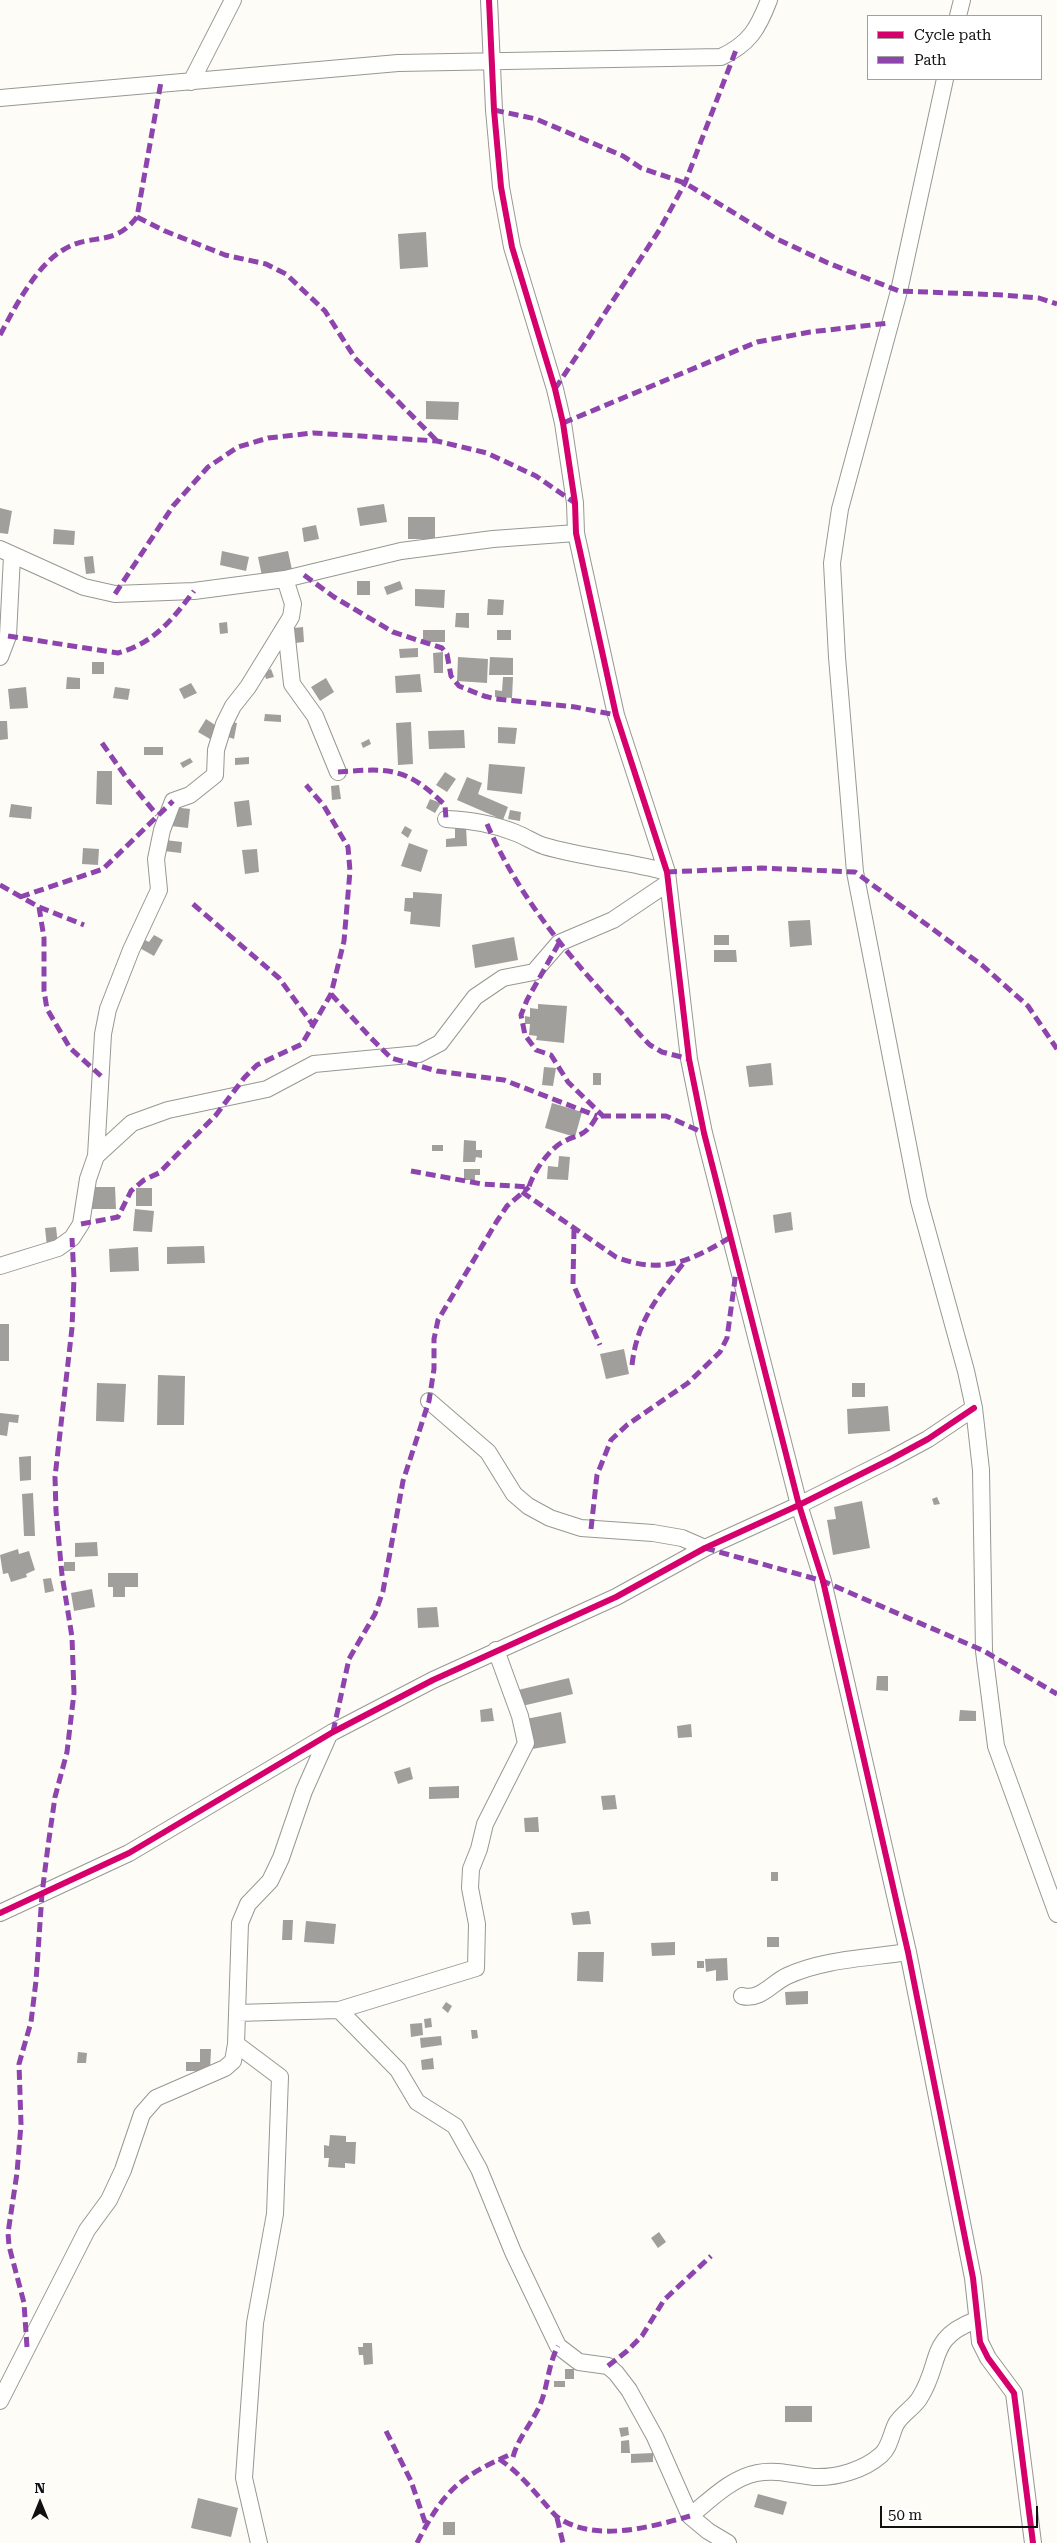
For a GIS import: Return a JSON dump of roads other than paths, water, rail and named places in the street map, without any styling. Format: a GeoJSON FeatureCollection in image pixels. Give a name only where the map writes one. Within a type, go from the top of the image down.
{"type":"FeatureCollection","features":[{"type":"Feature","properties":{"kind":"street"},"geometry":{"type":"LineString","coordinates":[[192,82],[233,0]]}},
{"type":"Feature","properties":{"kind":"street"},"geometry":{"type":"LineString","coordinates":[[489,0],[494,110],[502,196],[512,247],[555,389],[563,423],[575,503],[576,533],[616,715],[668,878],[689,1059],[704,1133],[799,1506],[823,1581],[908,1952],[973,2278],[976,2320],[980,2342],[988,2358],[1014,2393],[1033,2543]]}},
{"type":"Feature","properties":{"kind":"street"},"geometry":{"type":"LineString","coordinates":[[0,98],[161,82],[192,82],[398,63],[721,56],[736,50],[756,32],[768,0]]}},
{"type":"Feature","properties":{"kind":"street"},"geometry":{"type":"LineString","coordinates":[[958,15],[962,0]]}},
{"type":"Feature","properties":{"kind":"street"},"geometry":{"type":"LineString","coordinates":[[945,80],[899,291],[847,483],[832,563],[837,657],[856,872],[918,1201],[966,1371],[974,1408],[981,1470],[984,1651],[996,1746],[1057,1914]]}},
{"type":"Feature","properties":{"kind":"street"},"geometry":{"type":"LineString","coordinates":[[0,657],[8,636],[6,553],[84,587],[114,594],[194,591],[285,579],[401,551],[493,539],[576,533]]}},
{"type":"Feature","properties":{"kind":"street"},"geometry":{"type":"LineString","coordinates":[[0,1266],[58,1248],[72,1238],[81,1224],[88,1179],[96,1156],[103,1034],[108,1009],[131,950],[160,890],[156,859],[165,818],[173,801],[190,796],[215,775],[216,750],[224,724],[233,706],[286,630],[292,617],[292,604],[285,579]]}},
{"type":"Feature","properties":{"kind":"street"},"geometry":{"type":"LineString","coordinates":[[286,630],[292,684],[315,716],[338,772]]}},
{"type":"Feature","properties":{"kind":"street"},"geometry":{"type":"LineString","coordinates":[[446,819],[487,824],[514,832],[544,846],[616,863],[635,863],[668,878]]}},
{"type":"Feature","properties":{"kind":"street"},"geometry":{"type":"LineString","coordinates":[[96,1156],[132,1123],[168,1110],[267,1089],[314,1064],[419,1054],[440,1043],[475,997],[503,978],[534,972],[559,943],[613,920],[668,878]]}},
{"type":"Feature","properties":{"kind":"street"},"geometry":{"type":"LineString","coordinates":[[429,1401],[488,1452],[514,1494],[528,1506],[550,1518],[581,1528],[653,1533],[682,1538],[705,1548]]}},
{"type":"Feature","properties":{"kind":"street"},"geometry":{"type":"LineString","coordinates":[[0,1913],[122,1856],[328,1737],[433,1680],[616,1597],[705,1548],[799,1506],[928,1439],[974,1408]]}},
{"type":"Feature","properties":{"kind":"street"},"geometry":{"type":"LineString","coordinates":[[237,2013],[338,2010],[476,1968],[478,1924],[470,1888],[471,1868],[479,1849],[485,1824],[526,1743],[520,1716],[496,1650]]}},
{"type":"Feature","properties":{"kind":"street"},"geometry":{"type":"LineString","coordinates":[[0,2401],[87,2230],[109,2200],[142,2114],[156,2098],[225,2068],[233,2061],[236,2044],[240,1923],[248,1904],[270,1881],[281,1858],[304,1790],[328,1737]]}},
{"type":"Feature","properties":{"kind":"street"},"geometry":{"type":"LineString","coordinates":[[742,1996],[748,1998],[759,1994],[786,1976],[818,1967],[908,1952]]}},
{"type":"Feature","properties":{"kind":"street"},"geometry":{"type":"LineString","coordinates":[[338,2010],[398,2070],[417,2102],[455,2126],[479,2169],[513,2252],[558,2346],[579,2362],[608,2366],[616,2373],[629,2390],[655,2437],[690,2516],[708,2531],[728,2543]]}},
{"type":"Feature","properties":{"kind":"street"},"geometry":{"type":"LineString","coordinates":[[236,2044],[280,2077],[276,2214],[255,2323],[244,2478],[259,2543]]}},
{"type":"Feature","properties":{"kind":"street"},"geometry":{"type":"LineString","coordinates":[[690,2516],[735,2481],[757,2473],[782,2472],[815,2477],[842,2474],[868,2464],[883,2454],[897,2423],[918,2400],[926,2386],[938,2350],[947,2335],[959,2326],[976,2320]]}}]}
